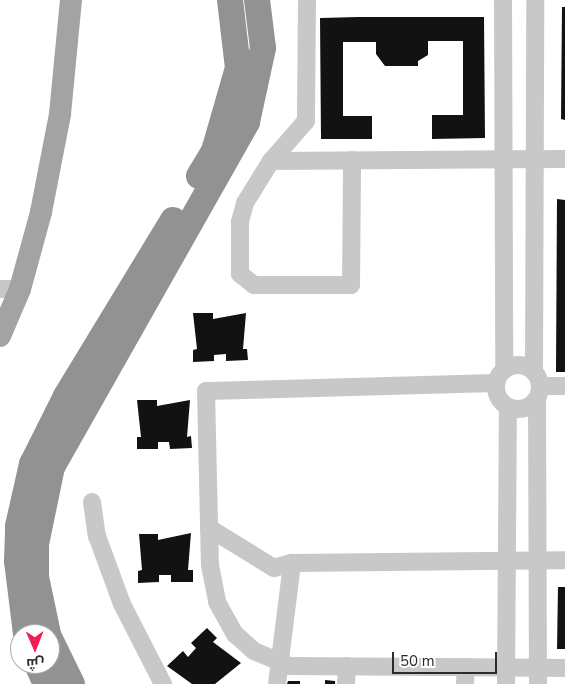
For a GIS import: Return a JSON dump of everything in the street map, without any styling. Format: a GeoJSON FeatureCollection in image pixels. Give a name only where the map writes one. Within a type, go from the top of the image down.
{"type":"FeatureCollection","features":[{"type":"Feature","properties":{"kind":"highway"},"geometry":{"type":"LineString","coordinates":[[25,624],[17,561],[18,526],[32,464],[66,396],[214,151],[238,68],[230,0]]}},
{"type":"Feature","properties":{"kind":"highway"},"geometry":{"type":"LineString","coordinates":[[46,624],[36,577],[36,544],[52,467],[247,122],[263,48],[257,0]]}},
{"type":"Feature","properties":{"kind":"highway"},"geometry":{"type":"LineString","coordinates":[[60,659],[72,684]]}},
{"type":"Feature","properties":{"kind":"main road"},"geometry":{"type":"LineString","coordinates":[[0,336],[10,289],[59,124],[70,0]]}},
{"type":"Feature","properties":{"kind":"street"},"geometry":{"type":"LineString","coordinates":[[307,0],[306,121],[272,160],[245,203],[240,222],[240,274],[254,285],[351,285],[352,160]]}},
{"type":"Feature","properties":{"kind":"street"},"geometry":{"type":"LineString","coordinates":[[503,0],[504,159],[500,376],[497,396],[508,407],[522,410],[537,386]]}},
{"type":"Feature","properties":{"kind":"street"},"geometry":{"type":"LineString","coordinates":[[535,0],[537,386],[534,560],[537,676]]}},
{"type":"Feature","properties":{"kind":"street"},"geometry":{"type":"LineString","coordinates":[[272,160],[565,159]]}},
{"type":"Feature","properties":{"kind":"street"},"geometry":{"type":"LineString","coordinates":[[537,386],[520,365],[500,376],[206,391],[210,565],[217,602],[235,634],[254,651],[279,662],[465,676],[537,676],[565,668]]}},
{"type":"Feature","properties":{"kind":"street"},"geometry":{"type":"LineString","coordinates":[[537,386],[565,386]]}},
{"type":"Feature","properties":{"kind":"street"},"geometry":{"type":"LineString","coordinates":[[506,676],[508,407]]}},
{"type":"Feature","properties":{"kind":"street"},"geometry":{"type":"LineString","coordinates":[[92,502],[96,536],[122,604],[163,684]]}},
{"type":"Feature","properties":{"kind":"street"},"geometry":{"type":"LineString","coordinates":[[209,528],[274,568],[292,564],[565,560]]}},
{"type":"Feature","properties":{"kind":"street"},"geometry":{"type":"LineString","coordinates":[[277,684],[292,564]]}},
{"type":"Feature","properties":{"kind":"street"},"geometry":{"type":"LineString","coordinates":[[346,684],[347,666]]}},
{"type":"Feature","properties":{"kind":"building"},"geometry":{"type":"Polygon","coordinates":[[[562,7],[565,7],[565,120],[561,119],[562,7]]]}},
{"type":"Feature","properties":{"kind":"building"},"geometry":{"type":"Polygon","coordinates":[[[484,17],[485,138],[432,139],[432,115],[463,115],[463,41],[428,41],[428,55],[418,61],[418,66],[385,66],[376,54],[376,42],[343,42],[343,116],[372,116],[372,139],[321,139],[320,18],[484,17]]]}},
{"type":"Feature","properties":{"kind":"building"},"geometry":{"type":"Polygon","coordinates":[[[557,199],[565,200],[565,372],[556,372],[557,199]]]}},
{"type":"Feature","properties":{"kind":"building"},"geometry":{"type":"Polygon","coordinates":[[[193,313],[213,313],[213,319],[246,313],[243,349],[247,349],[248,360],[226,361],[226,354],[214,355],[214,361],[193,362],[193,350],[197,349],[193,313]]]}},
{"type":"Feature","properties":{"kind":"building"},"geometry":{"type":"Polygon","coordinates":[[[137,400],[157,400],[157,406],[190,400],[187,437],[191,436],[192,448],[170,449],[169,442],[158,442],[158,449],[137,449],[137,437],[141,437],[137,400]]]}},
{"type":"Feature","properties":{"kind":"building"},"geometry":{"type":"Polygon","coordinates":[[[191,533],[188,570],[193,570],[193,582],[171,582],[171,575],[159,575],[159,582],[138,583],[138,571],[142,570],[139,534],[158,534],[158,540],[191,533]]]}},
{"type":"Feature","properties":{"kind":"building"},"geometry":{"type":"Polygon","coordinates":[[[558,587],[565,587],[565,649],[557,649],[558,587]]]}},
{"type":"Feature","properties":{"kind":"building"},"geometry":{"type":"Polygon","coordinates":[[[207,628],[217,638],[213,642],[241,663],[215,684],[192,684],[167,666],[183,651],[188,657],[196,648],[191,643],[207,628]]]}},
{"type":"Feature","properties":{"kind":"building"},"geometry":{"type":"Polygon","coordinates":[[[325,680],[335,681],[335,684],[325,684],[325,680]]]}},
{"type":"Feature","properties":{"kind":"building"},"geometry":{"type":"Polygon","coordinates":[[[288,681],[300,681],[300,684],[287,684],[288,681]]]}}]}
